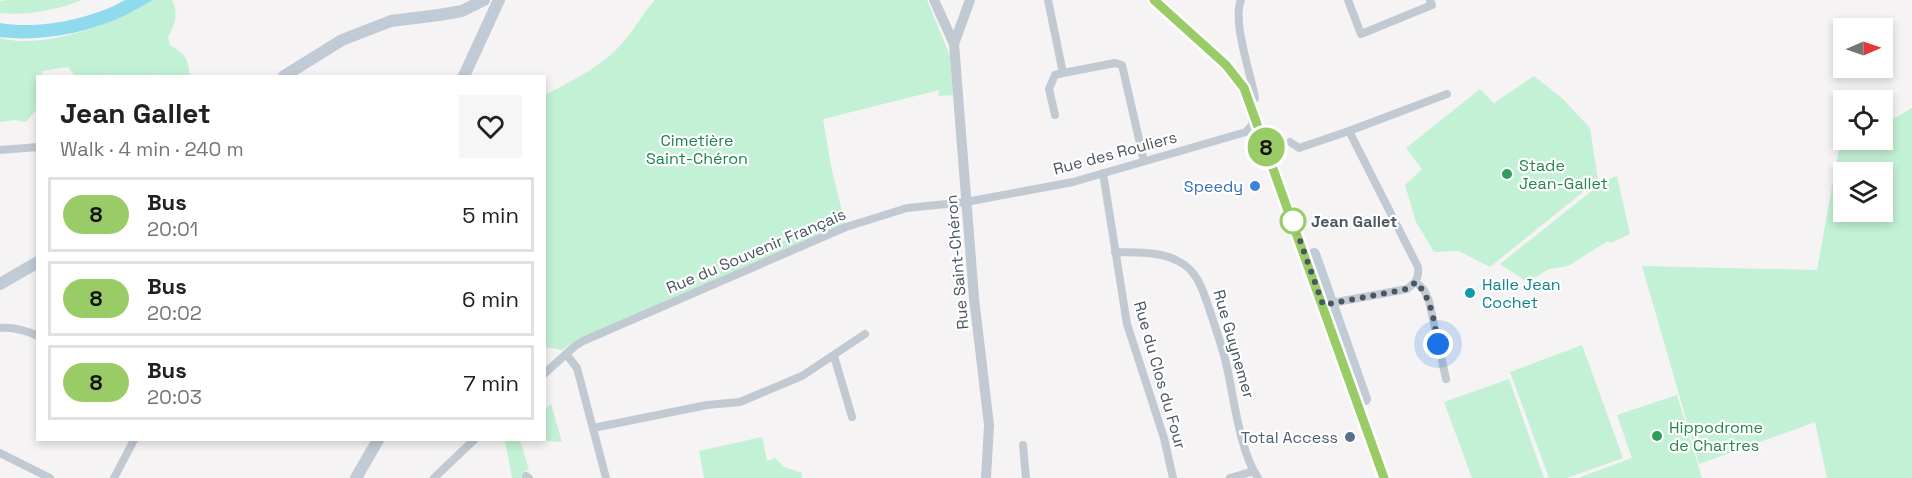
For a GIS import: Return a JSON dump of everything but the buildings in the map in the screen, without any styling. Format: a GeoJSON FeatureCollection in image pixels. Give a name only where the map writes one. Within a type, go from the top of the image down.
{"type":"FeatureCollection","features":[{"type":"Feature","properties":{"kind":"main road"},"geometry":{"type":"LineString","coordinates":[[491,16],[494,0]]}},
{"type":"Feature","properties":{"kind":"main road"},"geometry":{"type":"LineString","coordinates":[[464,75],[499,0]]}},
{"type":"Feature","properties":{"kind":"main road"},"geometry":{"type":"LineString","coordinates":[[1154,0],[1226,65],[1244,72]]}},
{"type":"Feature","properties":{"kind":"main road"},"geometry":{"type":"LineString","coordinates":[[1165,0],[1244,72],[1252,101],[1392,478]]}},
{"type":"Feature","properties":{"kind":"main road"},"geometry":{"type":"LineString","coordinates":[[285,75],[342,40],[391,21],[462,11],[476,2],[491,16]]}},
{"type":"Feature","properties":{"kind":"main road"},"geometry":{"type":"LineString","coordinates":[[0,284],[36,263]]}},
{"type":"Feature","properties":{"kind":"main road"},"geometry":{"type":"LineString","coordinates":[[1328,303],[1384,478]]}},
{"type":"Feature","properties":{"kind":"main road"},"geometry":{"type":"LineString","coordinates":[[356,478],[377,441]]}},
{"type":"Feature","properties":{"kind":"street"},"geometry":{"type":"LineString","coordinates":[[934,0],[954,44]]}},
{"type":"Feature","properties":{"kind":"street"},"geometry":{"type":"LineString","coordinates":[[954,44],[970,0]]}},
{"type":"Feature","properties":{"kind":"street"},"geometry":{"type":"LineString","coordinates":[[1048,0],[1063,73]]}},
{"type":"Feature","properties":{"kind":"street"},"geometry":{"type":"LineString","coordinates":[[1233,0],[1239,23]]}},
{"type":"Feature","properties":{"kind":"street"},"geometry":{"type":"LineString","coordinates":[[1241,0],[1239,23],[1244,72],[1252,101]]}},
{"type":"Feature","properties":{"kind":"street"},"geometry":{"type":"LineString","coordinates":[[1348,0],[1361,34],[1432,5],[1430,0]]}},
{"type":"Feature","properties":{"kind":"street","name":"Rue Saint-Chéron"},"geometry":{"type":"LineString","coordinates":[[954,44],[974,298],[989,425],[986,478]]}},
{"type":"Feature","properties":{"kind":"street"},"geometry":{"type":"LineString","coordinates":[[1056,116],[1049,89],[1056,75],[1115,63],[1122,65],[1143,161]]}},
{"type":"Feature","properties":{"kind":"street"},"geometry":{"type":"LineString","coordinates":[[1290,142],[1299,148],[1447,94]]}},
{"type":"Feature","properties":{"kind":"street","name":"Rue des Rouliers"},"geometry":{"type":"LineString","coordinates":[[966,202],[1073,182],[1246,132],[1252,125],[1252,101]]}},
{"type":"Feature","properties":{"kind":"street"},"geometry":{"type":"LineString","coordinates":[[1328,303],[1407,289],[1419,278],[1418,267],[1350,131]]}},
{"type":"Feature","properties":{"kind":"street"},"geometry":{"type":"LineString","coordinates":[[0,150],[36,147]]}},
{"type":"Feature","properties":{"kind":"street","name":"Rue du Clos du Four"},"geometry":{"type":"LineString","coordinates":[[1103,173],[1127,324],[1164,438],[1173,478]]}},
{"type":"Feature","properties":{"kind":"street","name":"Rue du Souvenir Français"},"geometry":{"type":"LineString","coordinates":[[546,372],[574,345],[846,227],[907,208],[966,202]]}},
{"type":"Feature","properties":{"kind":"street","name":"Rue Guynemer"},"geometry":{"type":"LineString","coordinates":[[1115,252],[1161,254],[1180,261],[1201,283],[1226,360],[1243,441],[1256,475]]}},
{"type":"Feature","properties":{"kind":"street"},"geometry":{"type":"LineString","coordinates":[[1416,282],[1424,290],[1429,301],[1446,379]]}},
{"type":"Feature","properties":{"kind":"street"},"geometry":{"type":"LineString","coordinates":[[0,328],[14,327],[36,335]]}},
{"type":"Feature","properties":{"kind":"street"},"geometry":{"type":"LineString","coordinates":[[593,428],[707,405],[740,402],[802,376],[865,334]]}},
{"type":"Feature","properties":{"kind":"street"},"geometry":{"type":"LineString","coordinates":[[566,354],[577,368],[606,478]]}},
{"type":"Feature","properties":{"kind":"street"},"geometry":{"type":"LineString","coordinates":[[834,356],[852,417]]}},
{"type":"Feature","properties":{"kind":"street"},"geometry":{"type":"LineString","coordinates":[[114,478],[133,441]]}},
{"type":"Feature","properties":{"kind":"street"},"geometry":{"type":"LineString","coordinates":[[434,478],[473,441]]}},
{"type":"Feature","properties":{"kind":"street"},"geometry":{"type":"LineString","coordinates":[[1023,445],[1026,478]]}},
{"type":"Feature","properties":{"kind":"street"},"geometry":{"type":"LineString","coordinates":[[0,453],[38,476],[50,478]]}},
{"type":"Feature","properties":{"kind":"street"},"geometry":{"type":"LineString","coordinates":[[1230,478],[1256,475]]}},
{"type":"Feature","properties":{"kind":"green space"},"geometry":{"type":"Polygon","coordinates":[[[82,0],[42,11],[21,14],[0,13],[0,1],[82,0]]]}},
{"type":"Feature","properties":{"kind":"green space"},"geometry":{"type":"Polygon","coordinates":[[[148,0],[172,0],[175,19],[168,37],[170,45],[185,58],[190,75],[74,75],[68,67],[42,71],[42,75],[36,75],[36,110],[26,122],[15,120],[0,122],[0,38],[23,41],[47,39],[93,28],[148,0]]]}},
{"type":"Feature","properties":{"kind":"green space","name":"Cimetière Saint-Chéron"},"geometry":{"type":"Polygon","coordinates":[[[655,0],[927,0],[950,56],[953,95],[938,96],[939,90],[823,119],[831,166],[845,224],[575,341],[562,350],[546,347],[546,94],[588,72],[607,58],[628,36],[655,0]]]}},
{"type":"Feature","properties":{"kind":"green space","name":"Stade Jean-Gallet"},"geometry":{"type":"Polygon","coordinates":[[[1534,76],[1563,99],[1590,128],[1598,180],[1490,267],[1459,251],[1434,252],[1416,222],[1405,185],[1422,169],[1406,148],[1480,89],[1494,103],[1534,76]]]}},
{"type":"Feature","properties":{"kind":"green space"},"geometry":{"type":"Polygon","coordinates":[[[1912,108],[1912,478],[1827,478],[1815,422],[1699,464],[1642,266],[1817,270],[1833,182],[1833,222],[1893,222],[1893,162],[1837,162],[1839,150],[1893,150],[1893,119],[1912,108]]]}},
{"type":"Feature","properties":{"kind":"green space"},"geometry":{"type":"Polygon","coordinates":[[[1617,176],[1630,234],[1611,243],[1608,241],[1568,266],[1549,269],[1527,282],[1500,264],[1603,182],[1617,176]]]}},
{"type":"Feature","properties":{"kind":"green space"},"geometry":{"type":"Polygon","coordinates":[[[1582,345],[1623,458],[1567,478],[1549,478],[1510,372],[1582,345]]]}},
{"type":"Feature","properties":{"kind":"green space"},"geometry":{"type":"Polygon","coordinates":[[[1509,379],[1544,478],[1472,478],[1444,402],[1509,379]]]}},
{"type":"Feature","properties":{"kind":"green space","name":"Hippodrome de Chartres"},"geometry":{"type":"Polygon","coordinates":[[[1677,395],[1702,478],[1578,478],[1632,458],[1617,415],[1677,395]]]}},
{"type":"Feature","properties":{"kind":"green space"},"geometry":{"type":"Polygon","coordinates":[[[551,404],[562,442],[541,441],[546,441],[546,408],[551,404]]]}},
{"type":"Feature","properties":{"kind":"green space"},"geometry":{"type":"Polygon","coordinates":[[[762,437],[767,461],[775,458],[784,467],[802,473],[802,478],[704,478],[699,451],[762,437]]]}},
{"type":"Feature","properties":{"kind":"green space"},"geometry":{"type":"Polygon","coordinates":[[[505,441],[520,441],[529,470],[524,471],[521,478],[512,478],[505,441]]]}},
{"type":"Feature","properties":{"kind":"water"},"geometry":{"type":"Polygon","coordinates":[[[125,0],[153,0],[109,22],[64,35],[32,38],[0,37],[0,23],[48,24],[97,13],[125,0]]]}},
{"type":"Feature","properties":{"kind":"bus line","name":"8"},"geometry":{"type":"LineString","coordinates":[[1154,0],[1226,65],[1244,88],[1384,478]]}},
{"type":"Feature","properties":{"kind":"place","name":"Stade Jean-Gallet"},"geometry":{"type":"Point","coordinates":[1507,174]}},
{"type":"Feature","properties":{"kind":"place","name":"Speedy"},"geometry":{"type":"Point","coordinates":[1255,186]}},
{"type":"Feature","properties":{"kind":"place","name":"Jean Gallet"},"geometry":{"type":"Point","coordinates":[1293,221]}},
{"type":"Feature","properties":{"kind":"place","name":"Halle Jean Cochet"},"geometry":{"type":"Point","coordinates":[1470,293]}},
{"type":"Feature","properties":{"kind":"place","name":"Hippodrome de Chartres"},"geometry":{"type":"Point","coordinates":[1657,436]}},
{"type":"Feature","properties":{"kind":"place","name":"Total Access"},"geometry":{"type":"Point","coordinates":[1350,437]}},
{"type":"Feature","properties":{"kind":"route"},"geometry":{"type":"LineString","coordinates":[[1293,221],[1323,305],[1407,289],[1416,282],[1424,290],[1429,301],[1438,344]]}}]}
